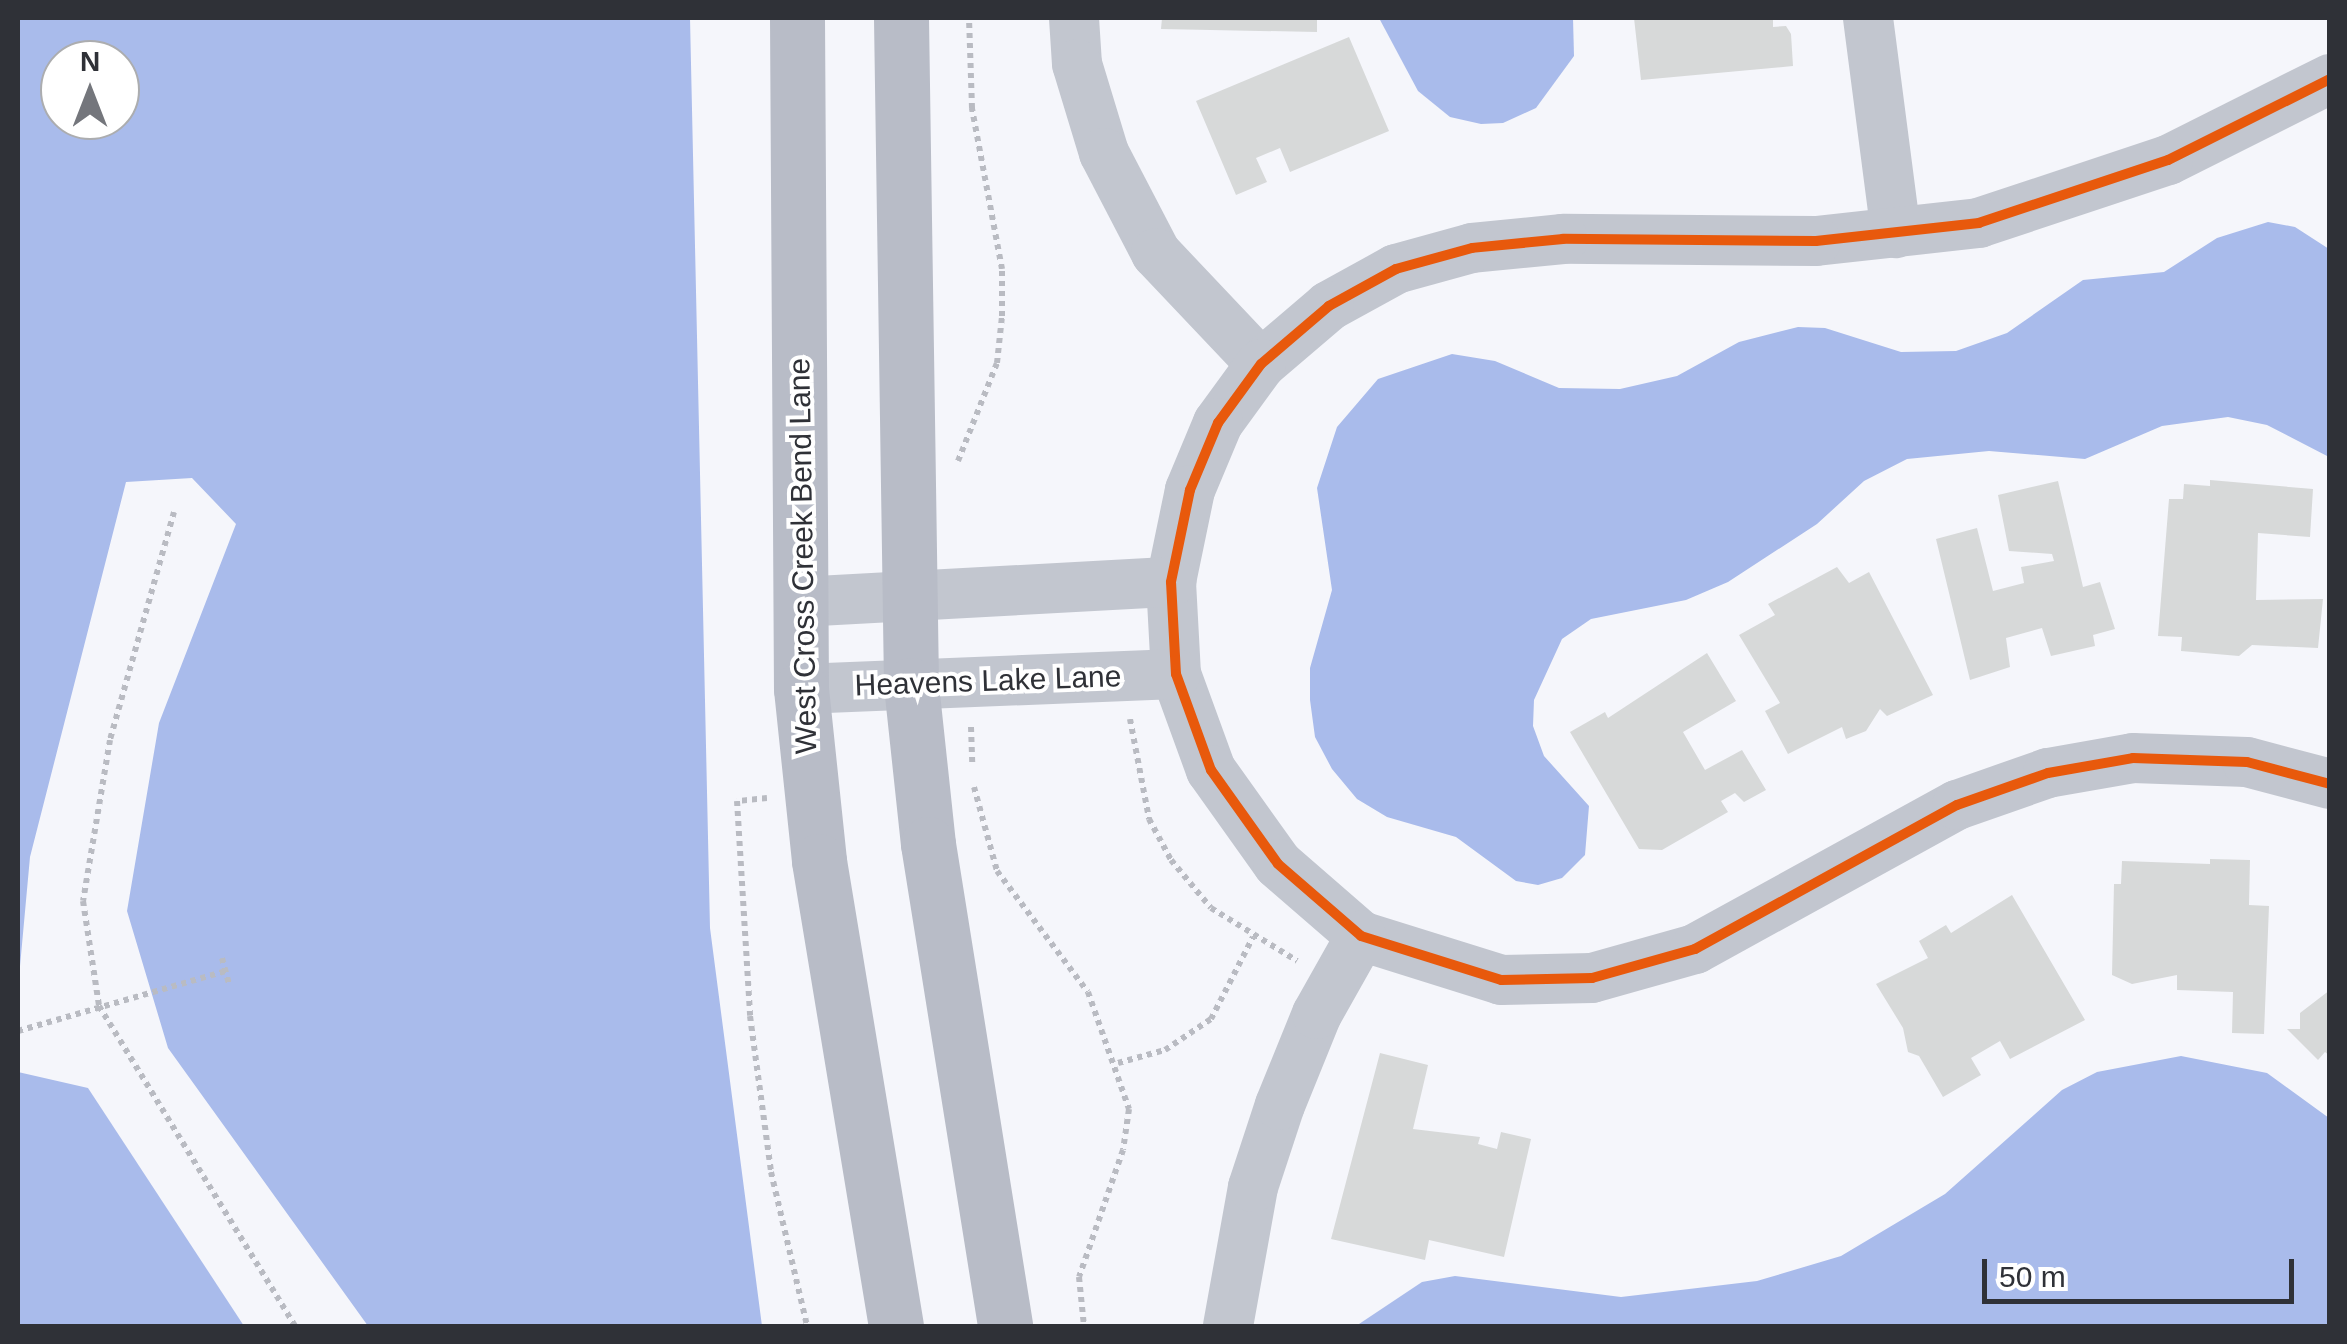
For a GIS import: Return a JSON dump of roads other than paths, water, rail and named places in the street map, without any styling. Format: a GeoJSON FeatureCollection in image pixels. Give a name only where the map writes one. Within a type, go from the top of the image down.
{"type":"FeatureCollection","features":[{"type":"Feature","properties":{"kind":"main road","name":"West Cross Creek Bend Lane"},"geometry":{"type":"LineString","coordinates":[[796,18],[801,690],[818,861],[896,1326]]}},
{"type":"Feature","properties":{"kind":"main road"},"geometry":{"type":"LineString","coordinates":[[901,18],[906,599],[912,684],[928,844],[1005,1326]]}},
{"type":"Feature","properties":{"kind":"street"},"geometry":{"type":"LineString","coordinates":[[1074,18],[1077,64],[1104,152],[1156,254],[1261,364]]}},
{"type":"Feature","properties":{"kind":"street"},"geometry":{"type":"LineString","coordinates":[[1868,18],[1896,234]]}},
{"type":"Feature","properties":{"kind":"street"},"geometry":{"type":"LineString","coordinates":[[2330,80],[2168,160],[2056,202],[1979,223],[1816,241],[1564,239],[1472,248],[1396,270],[1329,306],[1261,364],[1218,423],[1190,490],[1172,582],[1176,674],[1211,770],[1278,864],[1361,936],[1501,980],[1592,978],[1695,948],[1957,805],[2048,773],[2134,758],[2210,760],[2248,762],[2330,784]]}},
{"type":"Feature","properties":{"kind":"street"},"geometry":{"type":"LineString","coordinates":[[799,602],[1172,582]]}},
{"type":"Feature","properties":{"kind":"street","name":"Heavens Lake Lane"},"geometry":{"type":"LineString","coordinates":[[801,690],[1176,674]]}},
{"type":"Feature","properties":{"kind":"street"},"geometry":{"type":"LineString","coordinates":[[1228,1326],[1254,1187],[1280,1105],[1317,1014],[1361,936]]}},
{"type":"Feature","properties":{"kind":"water"},"geometry":{"type":"Polygon","coordinates":[[[18,18],[690,18],[710,928],[762,1326],[368,1326],[168,1048],[127,911],[159,723],[236,524],[192,478],[126,482],[30,857],[18,988],[18,18]]]}},
{"type":"Feature","properties":{"kind":"water"},"geometry":{"type":"Polygon","coordinates":[[[1379,18],[1573,18],[1574,56],[1536,108],[1503,123],[1481,124],[1450,117],[1418,91],[1379,18]]]}},
{"type":"Feature","properties":{"kind":"water"},"geometry":{"type":"Polygon","coordinates":[[[2268,222],[2295,227],[2329,249],[2329,457],[2267,425],[2228,417],[2162,426],[2085,459],[1989,451],[1907,459],[1864,481],[1817,524],[1728,582],[1686,600],[1591,619],[1562,639],[1534,700],[1533,726],[1544,756],[1589,806],[1585,855],[1562,878],[1538,885],[1516,881],[1456,837],[1387,817],[1357,799],[1332,769],[1315,737],[1310,700],[1310,668],[1332,590],[1317,488],[1337,427],[1378,379],[1452,354],[1495,361],[1559,388],[1620,389],[1677,376],[1739,342],[1798,327],[1825,328],[1901,352],[1956,351],[2007,333],[2083,280],[2164,272],[2217,238],[2268,222]]]}},
{"type":"Feature","properties":{"kind":"water"},"geometry":{"type":"Polygon","coordinates":[[[2181,1056],[2267,1073],[2329,1118],[2329,1326],[1356,1326],[1422,1282],[1455,1276],[1621,1297],[1757,1281],[1841,1256],[1945,1194],[2062,1090],[2097,1072],[2181,1056]]]}},
{"type":"Feature","properties":{"kind":"water"},"geometry":{"type":"Polygon","coordinates":[[[18,1072],[88,1088],[244,1326],[18,1326],[18,1072]]]}}]}
